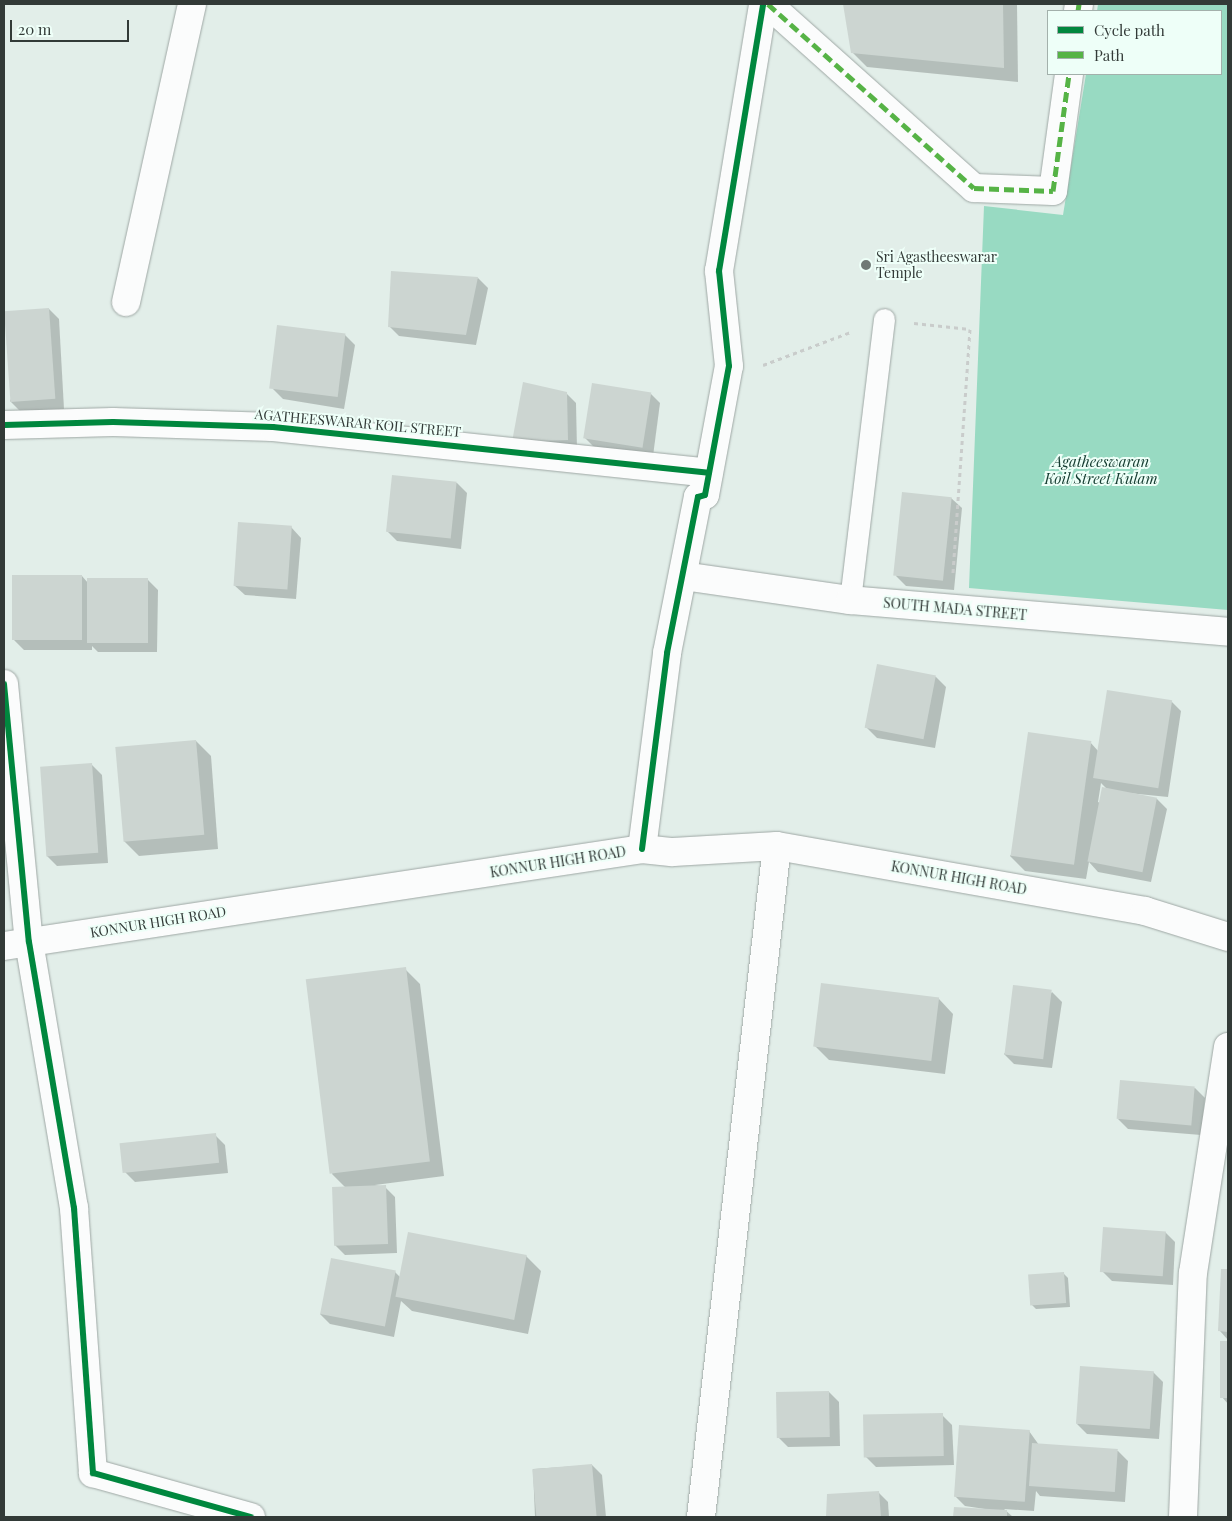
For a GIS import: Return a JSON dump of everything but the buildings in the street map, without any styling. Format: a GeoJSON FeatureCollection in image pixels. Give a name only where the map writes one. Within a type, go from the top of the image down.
{"type":"FeatureCollection","features":[{"type":"Feature","properties":{"kind":"street"},"geometry":{"type":"LineString","coordinates":[[126,302],[192,4]]}},
{"type":"Feature","properties":{"kind":"street"},"geometry":{"type":"LineString","coordinates":[[642,849],[667,653],[698,497],[704,495],[709,473],[729,366],[719,271],[764,4]]}},
{"type":"Feature","properties":{"kind":"street"},"geometry":{"type":"LineString","coordinates":[[768,4],[974,188],[1053,191],[1069,75]]}},
{"type":"Feature","properties":{"kind":"street","name":"AGATHEESWARAR KOIL STREET"},"geometry":{"type":"LineString","coordinates":[[4,425],[113,422],[273,427],[709,473]]}},
{"type":"Feature","properties":{"kind":"street","name":"SOUTH MADA STREET"},"geometry":{"type":"LineString","coordinates":[[683,576],[850,600],[1228,632]]}},
{"type":"Feature","properties":{"kind":"street"},"geometry":{"type":"LineString","coordinates":[[4,684],[16,944],[74,1208],[94,1473],[251,1517]]}},
{"type":"Feature","properties":{"kind":"street"},"geometry":{"type":"LineString","coordinates":[[701,1517],[777,846]]}},
{"type":"Feature","properties":{"kind":"street","name":"KONNUR HIGH ROAD"},"geometry":{"type":"LineString","coordinates":[[16,944],[642,849],[673,852],[777,846],[1145,911],[1228,937]]}},
{"type":"Feature","properties":{"kind":"street"},"geometry":{"type":"LineString","coordinates":[[1183,1517],[1193,1273],[1228,1047]]}},
{"type":"Feature","properties":{"kind":"lane"},"geometry":{"type":"LineString","coordinates":[[850,600],[884,319]]}},
{"type":"Feature","properties":{"kind":"water","name":"Agatheeswaran Koil Street Kulam"},"geometry":{"type":"Polygon","coordinates":[[[1098,4],[1228,4],[1228,610],[969,588],[984,206],[1063,215],[1086,75],[1222,75],[1222,10],[1097,10],[1098,4]]]}},
{"type":"Feature","properties":{"kind":"marked path"},"geometry":{"type":"LineString","coordinates":[[768,4],[974,188],[1053,191],[1069,75]]}},
{"type":"Feature","properties":{"kind":"marked path"},"geometry":{"type":"LineString","coordinates":[[1078,10],[1079,4]]}},
{"type":"Feature","properties":{"kind":"cycle path"},"geometry":{"type":"LineString","coordinates":[[642,849],[667,653],[698,497],[705,495],[729,366],[719,271],[763,4]]}},
{"type":"Feature","properties":{"kind":"cycle path"},"geometry":{"type":"LineString","coordinates":[[4,425],[113,422],[273,427],[709,473]]}},
{"type":"Feature","properties":{"kind":"cycle path"},"geometry":{"type":"LineString","coordinates":[[4,684],[29,942],[74,1208],[93,1473],[251,1517]]}},
{"type":"Feature","properties":{"kind":"place","name":"Sri Agastheeswarar Temple"},"geometry":{"type":"Point","coordinates":[866,265]}}]}
